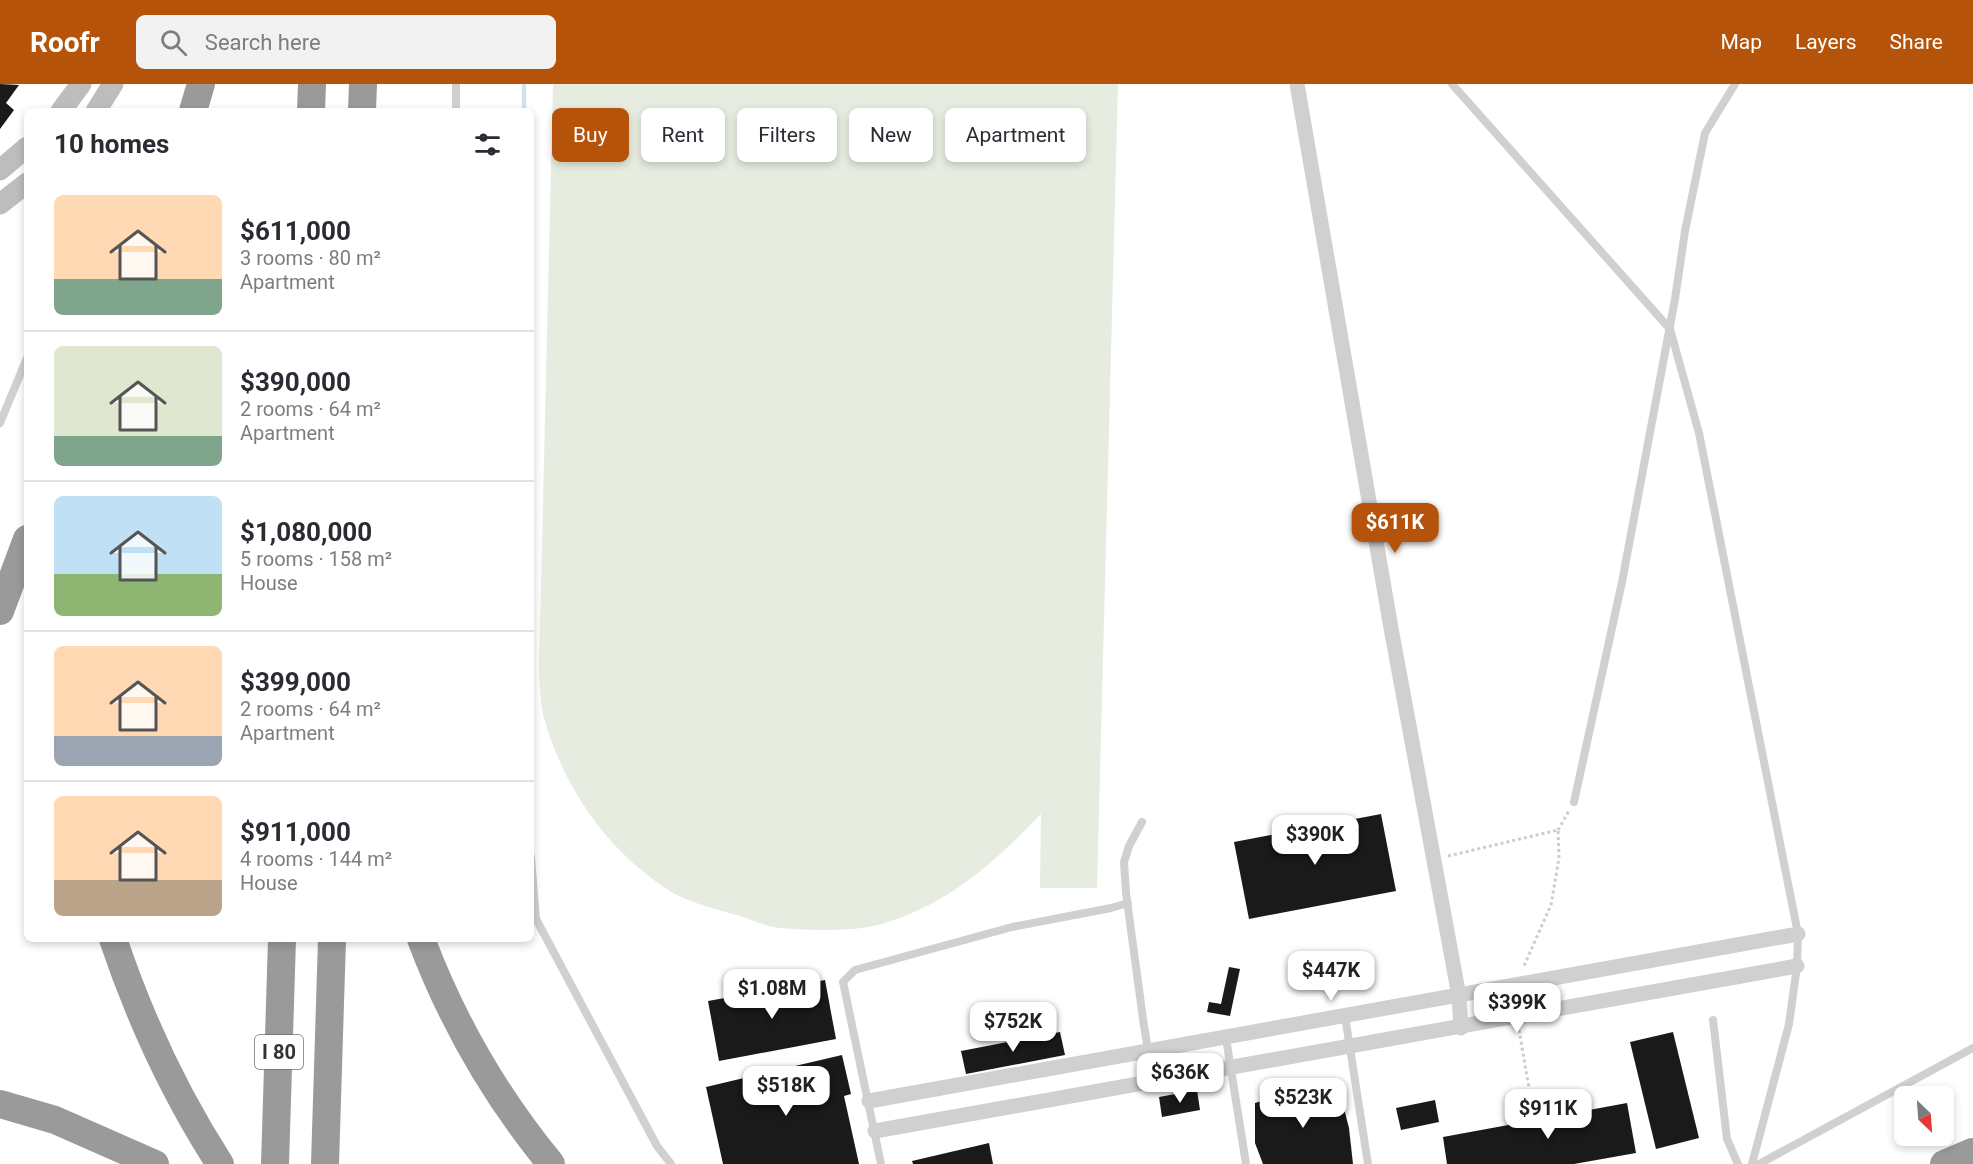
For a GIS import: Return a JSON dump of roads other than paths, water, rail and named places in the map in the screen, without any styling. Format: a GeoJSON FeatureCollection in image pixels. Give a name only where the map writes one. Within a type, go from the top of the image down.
{"type":"FeatureCollection","features":[{"type":"Feature","properties":{"kind":"highway"},"geometry":{"type":"LineString","coordinates":[[311,108],[312,84]]}},
{"type":"Feature","properties":{"kind":"highway"},"geometry":{"type":"LineString","coordinates":[[363,84],[363,108]]}},
{"type":"Feature","properties":{"kind":"highway"},"geometry":{"type":"LineString","coordinates":[[0,611],[24,547]]}},
{"type":"Feature","properties":{"kind":"highway"},"geometry":{"type":"LineString","coordinates":[[114,942],[137,1008],[167,1074],[220,1164]]}},
{"type":"Feature","properties":{"kind":"highway","name":"I 80"},"geometry":{"type":"LineString","coordinates":[[275,1164],[282,942]]}},
{"type":"Feature","properties":{"kind":"highway","name":"I 80"},"geometry":{"type":"LineString","coordinates":[[326,1164],[332,942]]}},
{"type":"Feature","properties":{"kind":"highway"},"geometry":{"type":"LineString","coordinates":[[422,942],[441,988],[478,1060],[500,1096],[551,1164]]}},
{"type":"Feature","properties":{"kind":"highway"},"geometry":{"type":"LineString","coordinates":[[0,1104],[55,1120],[155,1164]]}},
{"type":"Feature","properties":{"kind":"highway"},"geometry":{"type":"LineString","coordinates":[[1946,1164],[1973,1152]]}},
{"type":"Feature","properties":{"kind":"main road"},"geometry":{"type":"LineString","coordinates":[[63,108],[81,84]]}},
{"type":"Feature","properties":{"kind":"main road"},"geometry":{"type":"LineString","coordinates":[[0,170],[24,150]]}},
{"type":"Feature","properties":{"kind":"main road"},"geometry":{"type":"LineString","coordinates":[[0,204],[24,185]]}},
{"type":"Feature","properties":{"kind":"street"},"geometry":{"type":"LineString","coordinates":[[1297,84],[1391,628],[1459,996],[1461,1028]]}},
{"type":"Feature","properties":{"kind":"street"},"geometry":{"type":"LineString","coordinates":[[869,1101],[1798,934]]}},
{"type":"Feature","properties":{"kind":"street"},"geometry":{"type":"LineString","coordinates":[[875,1131],[1517,1018],[1797,966]]}},
{"type":"Feature","properties":{"kind":"lane"},"geometry":{"type":"LineString","coordinates":[[456,84],[456,108]]}},
{"type":"Feature","properties":{"kind":"lane"},"geometry":{"type":"LineString","coordinates":[[1452,84],[1670,329],[1698,433],[1798,934],[1797,966],[1789,1024],[1752,1164]]}},
{"type":"Feature","properties":{"kind":"lane"},"geometry":{"type":"LineString","coordinates":[[1574,801],[1622,582],[1705,132],[1735,84]]}},
{"type":"Feature","properties":{"kind":"lane"},"geometry":{"type":"LineString","coordinates":[[0,423],[24,365]]}},
{"type":"Feature","properties":{"kind":"lane"},"geometry":{"type":"LineString","coordinates":[[1142,822],[1129,846],[1124,862],[1153,1082]]}},
{"type":"Feature","properties":{"kind":"lane"},"geometry":{"type":"LineString","coordinates":[[534,894],[536,919],[657,1146],[671,1164]]}},
{"type":"Feature","properties":{"kind":"lane"},"geometry":{"type":"LineString","coordinates":[[881,1164],[843,982],[855,970],[1012,927],[1128,903]]}},
{"type":"Feature","properties":{"kind":"lane"},"geometry":{"type":"LineString","coordinates":[[1345,1016],[1368,1164]]}},
{"type":"Feature","properties":{"kind":"lane"},"geometry":{"type":"LineString","coordinates":[[1713,1020],[1727,1139],[1738,1164]]}},
{"type":"Feature","properties":{"kind":"lane"},"geometry":{"type":"LineString","coordinates":[[1226,1038],[1246,1164]]}},
{"type":"Feature","properties":{"kind":"lane"},"geometry":{"type":"LineString","coordinates":[[1759,1164],[1973,1048]]}},
{"type":"Feature","properties":{"kind":"waterway"},"geometry":{"type":"LineString","coordinates":[[524,84],[524,108]]}}]}
